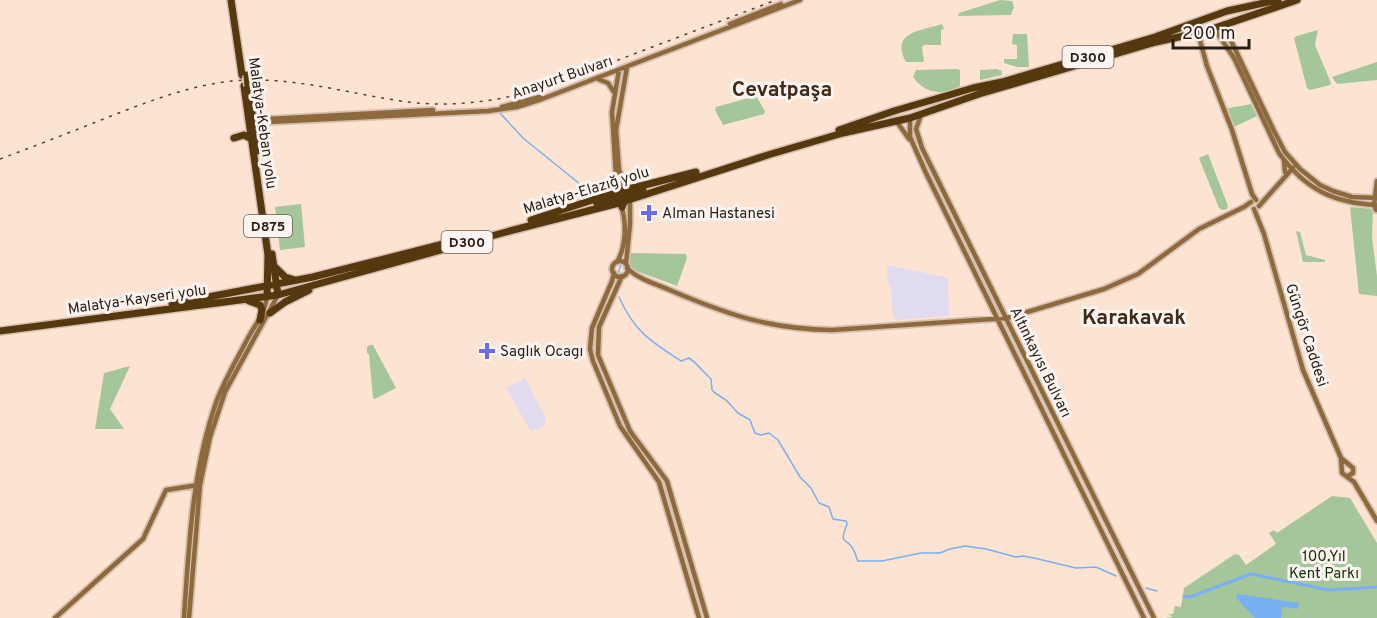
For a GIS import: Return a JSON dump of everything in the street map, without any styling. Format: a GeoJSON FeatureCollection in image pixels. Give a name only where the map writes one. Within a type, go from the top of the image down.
{"type":"FeatureCollection","features":[{"type":"Feature","properties":{"kind":"highway","name":"Malatya-Keban yolu"},"geometry":{"type":"LineString","coordinates":[[231,0],[245,75]]}},
{"type":"Feature","properties":{"kind":"highway","name":"Malatya-Keban yolu"},"geometry":{"type":"LineString","coordinates":[[236,0],[250,121],[280,291]]}},
{"type":"Feature","properties":{"kind":"highway"},"geometry":{"type":"LineString","coordinates":[[1262,14],[1214,28],[1210,25],[1209,17],[1278,0]]}},
{"type":"Feature","properties":{"kind":"highway"},"geometry":{"type":"LineString","coordinates":[[1241,19],[1297,0]]}},
{"type":"Feature","properties":{"kind":"highway"},"geometry":{"type":"LineString","coordinates":[[1220,14],[1223,24]]}},
{"type":"Feature","properties":{"kind":"highway","name":"D300"},"geometry":{"type":"LineString","coordinates":[[919,104],[1144,40],[1209,17]]}},
{"type":"Feature","properties":{"kind":"highway","name":"D300"},"geometry":{"type":"LineString","coordinates":[[921,115],[979,94],[1156,42],[1214,28]]}},
{"type":"Feature","properties":{"kind":"highway"},"geometry":{"type":"LineString","coordinates":[[919,104],[922,110],[921,115]]}},
{"type":"Feature","properties":{"kind":"highway","name":"Malatya-Elazığ yolu"},"geometry":{"type":"LineString","coordinates":[[266,291],[316,286],[570,215],[664,181],[919,104]]}},
{"type":"Feature","properties":{"kind":"highway"},"geometry":{"type":"LineString","coordinates":[[909,107],[910,118]]}},
{"type":"Feature","properties":{"kind":"highway","name":"Malatya-Elazığ yolu"},"geometry":{"type":"LineString","coordinates":[[280,291],[297,281],[623,196],[843,133],[921,115]]}},
{"type":"Feature","properties":{"kind":"highway","name":"Malatya-Keban yolu"},"geometry":{"type":"LineString","coordinates":[[250,121],[250,138],[267,248],[269,270],[266,291]]}},
{"type":"Feature","properties":{"kind":"highway"},"geometry":{"type":"LineString","coordinates":[[234,138],[244,135],[250,138]]}},
{"type":"Feature","properties":{"kind":"highway"},"geometry":{"type":"LineString","coordinates":[[274,265],[285,277],[297,281]]}},
{"type":"Feature","properties":{"kind":"highway"},"geometry":{"type":"LineString","coordinates":[[280,291],[329,278],[336,272]]}},
{"type":"Feature","properties":{"kind":"highway"},"geometry":{"type":"LineString","coordinates":[[270,313],[285,302],[316,286],[330,284]]}},
{"type":"Feature","properties":{"kind":"highway"},"geometry":{"type":"LineString","coordinates":[[241,288],[254,288]]}},
{"type":"Feature","properties":{"kind":"highway","name":"D300"},"geometry":{"type":"LineString","coordinates":[[0,329],[254,288],[266,291]]}},
{"type":"Feature","properties":{"kind":"highway"},"geometry":{"type":"LineString","coordinates":[[193,305],[200,301],[266,291]]}},
{"type":"Feature","properties":{"kind":"highway","name":"Malatya-Kayseri yolu"},"geometry":{"type":"LineString","coordinates":[[0,329],[238,300],[266,291],[280,291]]}},
{"type":"Feature","properties":{"kind":"highway"},"geometry":{"type":"LineString","coordinates":[[238,300],[256,302],[260,305],[260,320]]}},
{"type":"Feature","properties":{"kind":"main road","name":"Anayurt Bulvarı"},"geometry":{"type":"LineString","coordinates":[[250,121],[498,110],[525,105],[792,0]]}},
{"type":"Feature","properties":{"kind":"main road","name":"Anayurt Bulvarı"},"geometry":{"type":"LineString","coordinates":[[627,65],[800,0]]}},
{"type":"Feature","properties":{"kind":"main road"},"geometry":{"type":"LineString","coordinates":[[1223,24],[1274,131],[1299,175],[1330,197],[1376,206],[1377,182]]}},
{"type":"Feature","properties":{"kind":"main road"},"geometry":{"type":"LineString","coordinates":[[1214,28],[1234,58],[1265,126],[1283,158],[1286,173]]}},
{"type":"Feature","properties":{"kind":"main road","name":"Güngör Caddesi"},"geometry":{"type":"LineString","coordinates":[[1198,33],[1207,66],[1232,130],[1252,194],[1303,370],[1346,466]]}},
{"type":"Feature","properties":{"kind":"main road"},"geometry":{"type":"LineString","coordinates":[[627,65],[616,130],[623,196],[624,237],[621,254],[613,267],[612,281],[594,321],[590,349],[599,379],[617,420],[659,482],[699,618]]}},
{"type":"Feature","properties":{"kind":"main road","name":"Anayurt Bulvarı"},"geometry":{"type":"LineString","coordinates":[[250,121],[496,107],[540,97],[619,69]]}},
{"type":"Feature","properties":{"kind":"main road"},"geometry":{"type":"LineString","coordinates":[[619,69],[612,131],[630,224],[627,266],[599,327],[598,355],[630,431],[667,481],[707,618]]}},
{"type":"Feature","properties":{"kind":"main road"},"geometry":{"type":"LineString","coordinates":[[596,79],[608,83],[615,92]]}},
{"type":"Feature","properties":{"kind":"main road","name":"Altınkayısı Bulvarı"},"geometry":{"type":"LineString","coordinates":[[921,115],[917,123],[916,134],[1154,618]]}},
{"type":"Feature","properties":{"kind":"main road","name":"Altınkayısı Bulvarı"},"geometry":{"type":"LineString","coordinates":[[910,118],[909,129],[913,144],[1144,618]]}},
{"type":"Feature","properties":{"kind":"main road"},"geometry":{"type":"LineString","coordinates":[[897,122],[913,144]]}},
{"type":"Feature","properties":{"kind":"main road"},"geometry":{"type":"LineString","coordinates":[[1283,158],[1327,189],[1344,195],[1376,198]]}},
{"type":"Feature","properties":{"kind":"main road"},"geometry":{"type":"LineString","coordinates":[[617,262],[627,266],[638,276],[736,316],[792,328],[832,330],[1007,318],[1117,284],[1138,274],[1200,229],[1244,207],[1255,204],[1293,165]]}},
{"type":"Feature","properties":{"kind":"main road"},"geometry":{"type":"LineString","coordinates":[[1286,173],[1299,175]]}},
{"type":"Feature","properties":{"kind":"main road"},"geometry":{"type":"LineString","coordinates":[[1365,198],[1375,189]]}},
{"type":"Feature","properties":{"kind":"main road"},"geometry":{"type":"LineString","coordinates":[[945,211],[961,237],[964,236],[964,231]]}},
{"type":"Feature","properties":{"kind":"main road"},"geometry":{"type":"LineString","coordinates":[[967,257],[965,243],[969,245],[986,275]]}},
{"type":"Feature","properties":{"kind":"main road"},"geometry":{"type":"LineString","coordinates":[[614,273],[623,276],[638,276]]}},
{"type":"Feature","properties":{"kind":"main road"},"geometry":{"type":"LineString","coordinates":[[184,618],[198,485],[206,434],[218,398],[260,320],[266,291]]}},
{"type":"Feature","properties":{"kind":"main road"},"geometry":{"type":"LineString","coordinates":[[189,618],[198,485],[210,437],[225,392],[280,291]]}},
{"type":"Feature","properties":{"kind":"main road"},"geometry":{"type":"LineString","coordinates":[[984,319],[989,315],[991,308]]}},
{"type":"Feature","properties":{"kind":"main road"},"geometry":{"type":"LineString","coordinates":[[1011,348],[1016,352],[1029,377],[1032,376],[1031,369]]}},
{"type":"Feature","properties":{"kind":"main road"},"geometry":{"type":"LineString","coordinates":[[1035,394],[1032,384],[1034,382],[1049,407]]}},
{"type":"Feature","properties":{"kind":"main road"},"geometry":{"type":"LineString","coordinates":[[1346,466],[1353,468],[1350,475],[1343,474],[1346,466]]}},
{"type":"Feature","properties":{"kind":"main road"},"geometry":{"type":"LineString","coordinates":[[1350,475],[1377,521]]}},
{"type":"Feature","properties":{"kind":"main road"},"geometry":{"type":"LineString","coordinates":[[55,618],[143,539],[166,490],[198,485]]}},
{"type":"Feature","properties":{"kind":"shaded area"},"geometry":{"type":"Polygon","coordinates":[[[889,265],[948,278],[949,316],[896,320],[893,317],[891,286],[888,284],[887,268],[889,265]]]}},
{"type":"Feature","properties":{"kind":"shaded area"},"geometry":{"type":"Polygon","coordinates":[[[525,378],[546,418],[545,425],[531,432],[506,388],[525,378]]]}},
{"type":"Feature","properties":{"kind":"green space"},"geometry":{"type":"Polygon","coordinates":[[[1000,0],[1012,1],[1014,7],[1011,15],[958,16],[959,13],[1000,0]]]}},
{"type":"Feature","properties":{"kind":"green space"},"geometry":{"type":"Polygon","coordinates":[[[942,24],[944,29],[941,30],[941,45],[922,47],[924,62],[906,62],[902,52],[905,39],[917,31],[942,24]]]}},
{"type":"Feature","properties":{"kind":"green space"},"geometry":{"type":"Polygon","coordinates":[[[1318,30],[1315,45],[1331,83],[1310,90],[1307,88],[1294,38],[1318,30]]]}},
{"type":"Feature","properties":{"kind":"green space"},"geometry":{"type":"Polygon","coordinates":[[[1013,34],[1027,34],[1029,67],[1017,67],[1004,63],[1004,59],[1017,59],[1017,45],[1012,44],[1013,34]]]}},
{"type":"Feature","properties":{"kind":"green space"},"geometry":{"type":"Polygon","coordinates":[[[1377,62],[1377,80],[1337,84],[1332,77],[1377,62]]]}},
{"type":"Feature","properties":{"kind":"green space"},"geometry":{"type":"Polygon","coordinates":[[[916,70],[960,70],[960,86],[947,91],[929,90],[913,77],[916,70]]]}},
{"type":"Feature","properties":{"kind":"green space"},"geometry":{"type":"Polygon","coordinates":[[[980,70],[1002,71],[1002,75],[980,80],[980,70]]]}},
{"type":"Feature","properties":{"kind":"green space"},"geometry":{"type":"Polygon","coordinates":[[[756,96],[765,111],[764,114],[723,125],[715,110],[716,107],[756,96]]]}},
{"type":"Feature","properties":{"kind":"green space"},"geometry":{"type":"Polygon","coordinates":[[[1251,104],[1257,116],[1232,128],[1224,109],[1251,104]]]}},
{"type":"Feature","properties":{"kind":"green space"},"geometry":{"type":"Polygon","coordinates":[[[1208,154],[1228,206],[1227,209],[1219,208],[1199,158],[1208,154]]]}},
{"type":"Feature","properties":{"kind":"green space"},"geometry":{"type":"Polygon","coordinates":[[[301,204],[305,247],[280,250],[275,207],[301,204]]]}},
{"type":"Feature","properties":{"kind":"green space"},"geometry":{"type":"Polygon","coordinates":[[[1350,207],[1373,209],[1372,238],[1377,296],[1359,294],[1350,207]]]}},
{"type":"Feature","properties":{"kind":"green space"},"geometry":{"type":"Polygon","coordinates":[[[1296,231],[1300,232],[1306,255],[1325,260],[1325,262],[1303,262],[1296,231]]]}},
{"type":"Feature","properties":{"kind":"green space"},"geometry":{"type":"Polygon","coordinates":[[[631,253],[686,254],[687,258],[677,286],[631,269],[629,261],[631,253]]]}},
{"type":"Feature","properties":{"kind":"green space"},"geometry":{"type":"Polygon","coordinates":[[[373,345],[396,388],[375,399],[367,353],[367,347],[373,345]]]}},
{"type":"Feature","properties":{"kind":"green space"},"geometry":{"type":"Polygon","coordinates":[[[130,366],[110,409],[124,429],[95,429],[104,373],[130,366]]]}},
{"type":"Feature","properties":{"kind":"green space","name":"100.Yıl Kent Parkı"},"geometry":{"type":"Polygon","coordinates":[[[1332,496],[1350,498],[1377,543],[1377,618],[1165,617],[1173,617],[1168,614],[1173,614],[1175,606],[1181,607],[1184,588],[1235,554],[1239,555],[1246,565],[1276,544],[1269,533],[1274,530],[1277,533],[1332,496]]]}},
{"type":"Feature","properties":{"kind":"water"},"geometry":{"type":"Polygon","coordinates":[[[1237,594],[1299,603],[1298,609],[1282,607],[1281,618],[1255,618],[1236,598],[1237,594]]]}},
{"type":"Feature","properties":{"kind":"waterway"},"geometry":{"type":"LineString","coordinates":[[499,112],[523,138],[591,193]]}},
{"type":"Feature","properties":{"kind":"waterway"},"geometry":{"type":"LineString","coordinates":[[623,258],[626,244]]}},
{"type":"Feature","properties":{"kind":"waterway"},"geometry":{"type":"LineString","coordinates":[[618,274],[621,264]]}},
{"type":"Feature","properties":{"kind":"waterway"},"geometry":{"type":"LineString","coordinates":[[619,297],[631,319],[644,334],[681,361],[689,358],[692,360],[711,379],[712,390],[738,413],[750,420],[755,433],[761,435],[769,433],[778,440],[819,503],[829,507],[833,519],[846,521],[843,539],[849,543],[858,561],[882,561],[921,553],[940,553],[965,546],[1076,568],[1096,567],[1116,576]]}},
{"type":"Feature","properties":{"kind":"waterway"},"geometry":{"type":"LineString","coordinates":[[1184,596],[1190,597],[1251,574],[1329,590],[1377,587]]}},
{"type":"Feature","properties":{"kind":"waterway"},"geometry":{"type":"LineString","coordinates":[[1146,588],[1157,591]]}},
{"type":"Feature","properties":{"kind":"railway"},"geometry":{"type":"LineString","coordinates":[[0,159],[159,98],[231,81],[290,82],[427,104],[464,103],[501,98],[555,84],[776,0]]}},
{"type":"Feature","properties":{"kind":"place","name":"Alman Hastanesi"},"geometry":{"type":"Point","coordinates":[649,213]}},
{"type":"Feature","properties":{"kind":"place","name":"Saglık Ocagı"},"geometry":{"type":"Point","coordinates":[487,351]}},
{"type":"Feature","properties":{"kind":"district","name":"Cevatpaşa"},"geometry":{"type":"Point","coordinates":[782,89]}},
{"type":"Feature","properties":{"kind":"district","name":"Karakavak"},"geometry":{"type":"Point","coordinates":[1134,317]}}]}
